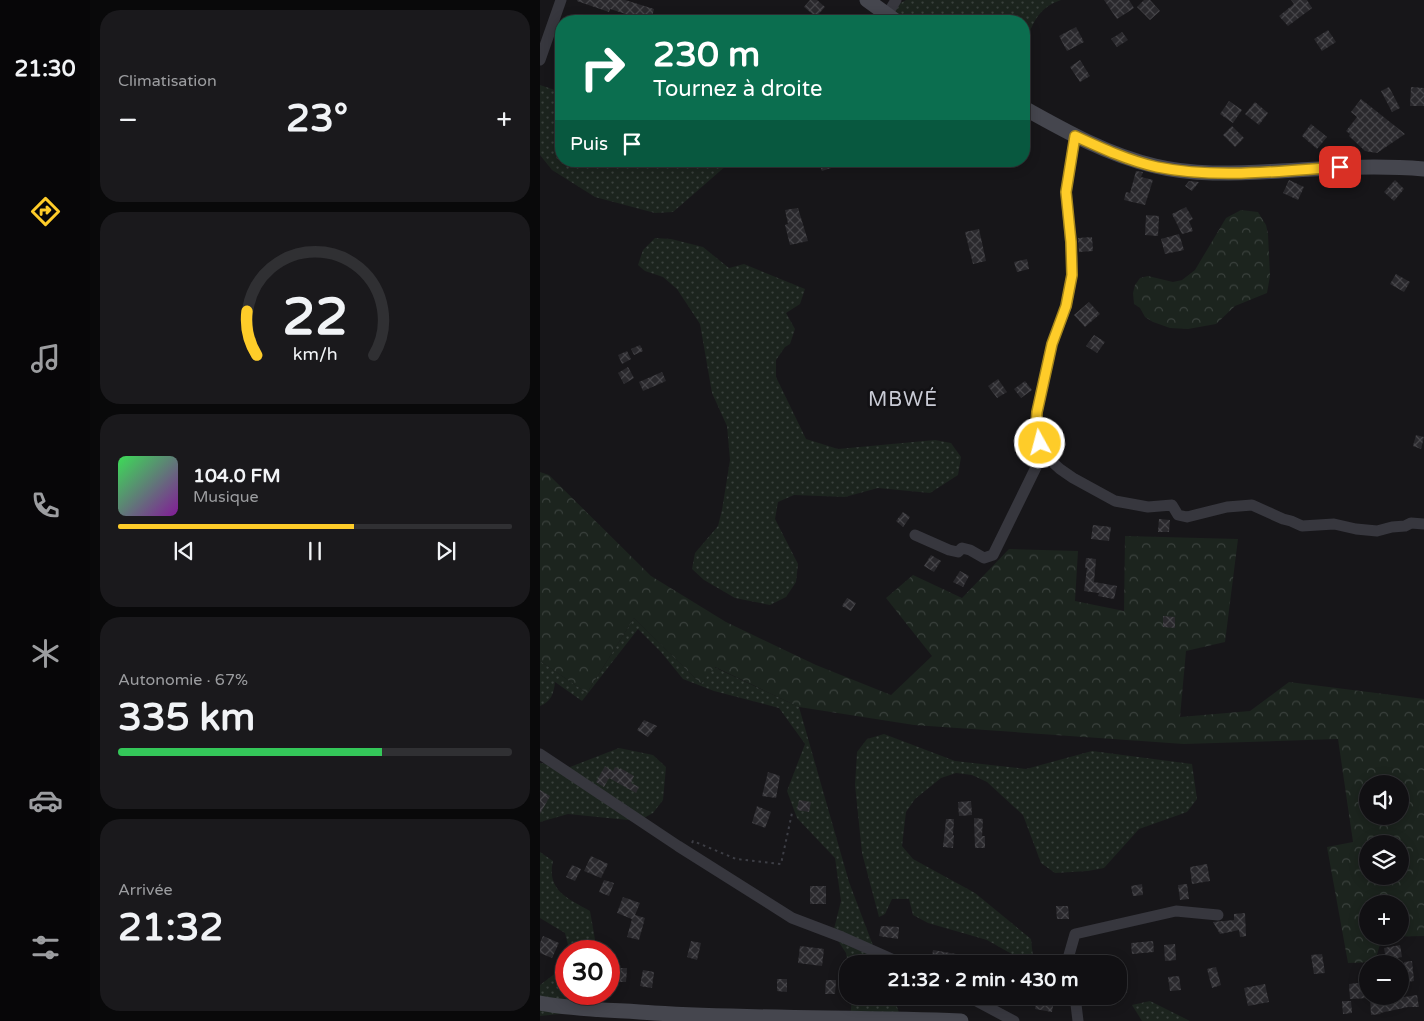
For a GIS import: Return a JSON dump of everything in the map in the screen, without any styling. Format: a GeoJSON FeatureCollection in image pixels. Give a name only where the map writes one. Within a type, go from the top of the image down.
{"type":"FeatureCollection","features":[{"type":"Feature","properties":{"kind":"street"},"geometry":{"type":"LineString","coordinates":[[556,15],[561,0]]}},
{"type":"Feature","properties":{"kind":"street"},"geometry":{"type":"LineString","coordinates":[[867,0],[888,15]]}},
{"type":"Feature","properties":{"kind":"street"},"geometry":{"type":"LineString","coordinates":[[893,15],[896,0]]}},
{"type":"Feature","properties":{"kind":"street"},"geometry":{"type":"LineString","coordinates":[[540,60],[555,17]]}},
{"type":"Feature","properties":{"kind":"street"},"geometry":{"type":"LineString","coordinates":[[1030,111],[1075,136],[1132,160],[1155,166],[1199,173],[1243,173],[1373,166],[1424,169]]}},
{"type":"Feature","properties":{"kind":"street"},"geometry":{"type":"LineString","coordinates":[[1075,136],[1066,192],[1072,258],[1070,290],[1052,344],[1037,412],[1036,428],[1040,443],[1054,464],[1073,478],[1115,501],[1148,507],[1172,504],[1178,515],[1188,517],[1227,507],[1252,505],[1283,520],[1302,526],[1334,524],[1377,531],[1392,526],[1405,526],[1412,523],[1424,524]]}},
{"type":"Feature","properties":{"kind":"street"},"geometry":{"type":"LineString","coordinates":[[915,535],[949,550],[958,552],[962,548],[984,558],[993,554],[1044,451]]}},
{"type":"Feature","properties":{"kind":"street"},"geometry":{"type":"LineString","coordinates":[[540,754],[798,921],[842,936],[883,955]]}},
{"type":"Feature","properties":{"kind":"street"},"geometry":{"type":"LineString","coordinates":[[1069,955],[1075,934],[1176,911],[1218,915]]}},
{"type":"Feature","properties":{"kind":"street"},"geometry":{"type":"LineString","coordinates":[[540,1003],[575,1008],[681,1014],[961,1021]]}},
{"type":"Feature","properties":{"kind":"street"},"geometry":{"type":"LineString","coordinates":[[984,1005],[1014,1021]]}},
{"type":"Feature","properties":{"kind":"street"},"geometry":{"type":"LineString","coordinates":[[1076,1005],[1078,1021]]}},
{"type":"Feature","properties":{"kind":"path"},"geometry":{"type":"LineString","coordinates":[[686,850],[693,841],[736,859],[781,864],[792,813]]}},
{"type":"Feature","properties":{"kind":"green space"},"geometry":{"type":"Polygon","coordinates":[[[906,0],[1061,0],[1041,12],[1030,32],[1030,15],[878,15],[906,0]]]}},
{"type":"Feature","properties":{"kind":"green space"},"geometry":{"type":"Polygon","coordinates":[[[540,85],[555,90],[555,167],[725,167],[673,212],[655,213],[595,197],[552,170],[540,155],[540,85]]]}},
{"type":"Feature","properties":{"kind":"green space"},"geometry":{"type":"Polygon","coordinates":[[[1241,210],[1258,212],[1266,225],[1270,276],[1267,293],[1235,306],[1216,324],[1188,329],[1170,328],[1145,317],[1140,308],[1134,304],[1133,293],[1135,285],[1140,278],[1148,276],[1173,282],[1182,280],[1195,270],[1226,218],[1241,210]]]}},
{"type":"Feature","properties":{"kind":"green space"},"geometry":{"type":"Polygon","coordinates":[[[655,238],[671,239],[703,247],[729,268],[744,264],[805,289],[800,304],[786,313],[795,329],[790,344],[785,347],[776,360],[776,377],[806,439],[838,449],[935,440],[951,443],[961,457],[958,475],[930,493],[878,488],[845,497],[794,495],[778,502],[775,519],[798,564],[796,582],[786,597],[770,605],[735,598],[704,580],[692,569],[695,553],[718,526],[722,510],[730,460],[727,426],[712,393],[700,324],[677,289],[663,277],[645,271],[638,265],[643,250],[655,238]]]}},
{"type":"Feature","properties":{"kind":"green space"},"geometry":{"type":"Polygon","coordinates":[[[540,472],[549,475],[651,576],[726,622],[816,665],[891,695],[932,656],[886,598],[913,575],[962,598],[1009,549],[1078,551],[1075,601],[1124,611],[1125,536],[1238,539],[1225,642],[1186,651],[1180,717],[1250,711],[1289,682],[1424,699],[1424,936],[1409,936],[1409,895],[1359,895],[1359,945],[1380,945],[1377,955],[1359,955],[1359,963],[1348,963],[1327,847],[1353,842],[1338,739],[1184,744],[914,725],[799,707],[715,667],[701,684],[634,618],[587,693],[540,661],[540,472]]]}},
{"type":"Feature","properties":{"kind":"green space"},"geometry":{"type":"Polygon","coordinates":[[[634,618],[701,684],[714,667],[799,707],[849,882],[877,955],[846,955],[833,933],[841,901],[835,858],[797,818],[787,791],[805,744],[779,708],[714,691],[683,679],[661,652],[638,629],[582,701],[555,682],[551,697],[540,706],[540,661],[587,693],[634,618]]]}},
{"type":"Feature","properties":{"kind":"green space"},"geometry":{"type":"Polygon","coordinates":[[[884,734],[955,761],[1026,769],[1092,751],[1192,764],[1197,799],[1187,812],[1139,829],[1104,868],[1055,873],[1041,863],[1023,815],[987,782],[972,775],[956,773],[941,778],[915,799],[906,812],[902,846],[913,859],[975,893],[1031,939],[1033,955],[1013,955],[987,940],[928,923],[913,915],[909,899],[892,899],[885,914],[879,917],[862,853],[855,785],[857,752],[867,739],[884,734]]]}},
{"type":"Feature","properties":{"kind":"green space"},"geometry":{"type":"Polygon","coordinates":[[[619,748],[653,755],[666,767],[663,800],[653,813],[638,821],[568,814],[540,822],[540,763],[570,767],[619,748]]]}},
{"type":"Feature","properties":{"kind":"green space"},"geometry":{"type":"Polygon","coordinates":[[[540,852],[553,861],[553,880],[561,893],[590,911],[595,940],[567,940],[565,933],[540,918],[540,852]]]}},
{"type":"Feature","properties":{"kind":"green space"},"geometry":{"type":"Polygon","coordinates":[[[555,974],[555,1005],[578,1005],[569,1013],[540,1016],[540,985],[555,974]]]}},
{"type":"Feature","properties":{"kind":"green space"},"geometry":{"type":"Polygon","coordinates":[[[1150,1001],[1190,1021],[1142,1021],[1132,1005],[1150,1001]]]}},
{"type":"Feature","properties":{"kind":"green space"},"geometry":{"type":"Polygon","coordinates":[[[851,1005],[896,1005],[901,1018],[850,1021],[851,1005]]]}},
{"type":"Feature","properties":{"kind":"building"},"geometry":{"type":"Polygon","coordinates":[[[625,0],[654,9],[652,15],[629,15],[610,9],[609,12],[577,1],[625,0]]]}},
{"type":"Feature","properties":{"kind":"building"},"geometry":{"type":"Polygon","coordinates":[[[810,0],[817,0],[825,7],[818,15],[814,15],[804,7],[810,0]]]}},
{"type":"Feature","properties":{"kind":"building"},"geometry":{"type":"Polygon","coordinates":[[[1104,0],[1129,0],[1134,8],[1117,19],[1104,0]]]}},
{"type":"Feature","properties":{"kind":"building"},"geometry":{"type":"Polygon","coordinates":[[[1144,0],[1150,0],[1160,11],[1150,20],[1137,7],[1144,0]]]}},
{"type":"Feature","properties":{"kind":"building"},"geometry":{"type":"Polygon","coordinates":[[[1291,0],[1307,0],[1312,8],[1288,26],[1279,16],[1294,4],[1291,0]]]}},
{"type":"Feature","properties":{"kind":"building"},"geometry":{"type":"Polygon","coordinates":[[[1076,27],[1084,42],[1067,51],[1059,36],[1076,27]]]}},
{"type":"Feature","properties":{"kind":"building"},"geometry":{"type":"Polygon","coordinates":[[[1328,30],[1336,42],[1322,51],[1314,39],[1328,30]]]}},
{"type":"Feature","properties":{"kind":"building"},"geometry":{"type":"Polygon","coordinates":[[[1122,32],[1128,40],[1117,47],[1111,39],[1122,32]]]}},
{"type":"Feature","properties":{"kind":"building"},"geometry":{"type":"Polygon","coordinates":[[[1080,60],[1090,76],[1080,82],[1070,67],[1080,60]]]}},
{"type":"Feature","properties":{"kind":"building"},"geometry":{"type":"Polygon","coordinates":[[[1389,87],[1400,108],[1392,112],[1381,91],[1389,87]]]}},
{"type":"Feature","properties":{"kind":"building"},"geometry":{"type":"Polygon","coordinates":[[[1411,87],[1424,88],[1424,106],[1410,106],[1411,87]]]}},
{"type":"Feature","properties":{"kind":"building"},"geometry":{"type":"Polygon","coordinates":[[[1361,99],[1405,134],[1377,153],[1365,151],[1346,131],[1357,117],[1351,112],[1361,99]]]}},
{"type":"Feature","properties":{"kind":"building"},"geometry":{"type":"Polygon","coordinates":[[[1229,101],[1242,110],[1233,123],[1220,114],[1229,101]]]}},
{"type":"Feature","properties":{"kind":"building"},"geometry":{"type":"Polygon","coordinates":[[[1255,102],[1268,113],[1259,125],[1245,114],[1255,102]]]}},
{"type":"Feature","properties":{"kind":"building"},"geometry":{"type":"Polygon","coordinates":[[[1311,124],[1327,137],[1317,149],[1302,136],[1311,124]]]}},
{"type":"Feature","properties":{"kind":"building"},"geometry":{"type":"Polygon","coordinates":[[[1232,126],[1244,138],[1235,147],[1223,135],[1232,126]]]}},
{"type":"Feature","properties":{"kind":"building"},"geometry":{"type":"Polygon","coordinates":[[[820,167],[834,167],[822,171],[820,167]]]}},
{"type":"Feature","properties":{"kind":"building"},"geometry":{"type":"Polygon","coordinates":[[[1136,171],[1143,172],[1141,177],[1153,180],[1145,205],[1124,200],[1126,192],[1130,193],[1136,171]]]}},
{"type":"Feature","properties":{"kind":"building"},"geometry":{"type":"Polygon","coordinates":[[[1289,180],[1304,187],[1298,200],[1283,193],[1289,180]]]}},
{"type":"Feature","properties":{"kind":"building"},"geometry":{"type":"Polygon","coordinates":[[[1395,180],[1404,189],[1394,201],[1384,192],[1395,180]]]}},
{"type":"Feature","properties":{"kind":"building"},"geometry":{"type":"Polygon","coordinates":[[[1189,181],[1199,182],[1192,191],[1185,186],[1189,181]]]}},
{"type":"Feature","properties":{"kind":"building"},"geometry":{"type":"Polygon","coordinates":[[[1186,207],[1193,219],[1189,221],[1193,231],[1182,234],[1172,214],[1186,207]]]}},
{"type":"Feature","properties":{"kind":"building"},"geometry":{"type":"Polygon","coordinates":[[[798,208],[808,241],[790,245],[785,225],[788,224],[785,210],[798,208]]]}},
{"type":"Feature","properties":{"kind":"building"},"geometry":{"type":"Polygon","coordinates":[[[1146,215],[1159,216],[1158,236],[1145,235],[1146,215]]]}},
{"type":"Feature","properties":{"kind":"building"},"geometry":{"type":"Polygon","coordinates":[[[979,229],[986,261],[973,264],[965,232],[979,229]]]}},
{"type":"Feature","properties":{"kind":"building"},"geometry":{"type":"Polygon","coordinates":[[[1179,234],[1184,250],[1165,254],[1161,239],[1179,234]]]}},
{"type":"Feature","properties":{"kind":"building"},"geometry":{"type":"Polygon","coordinates":[[[1092,237],[1093,251],[1079,252],[1078,238],[1092,237]]]}},
{"type":"Feature","properties":{"kind":"building"},"geometry":{"type":"Polygon","coordinates":[[[1027,259],[1029,269],[1017,272],[1014,262],[1027,259]]]}},
{"type":"Feature","properties":{"kind":"building"},"geometry":{"type":"Polygon","coordinates":[[[1396,274],[1410,282],[1404,292],[1390,284],[1396,274]]]}},
{"type":"Feature","properties":{"kind":"building"},"geometry":{"type":"Polygon","coordinates":[[[1089,302],[1100,314],[1085,327],[1074,315],[1089,302]]]}},
{"type":"Feature","properties":{"kind":"building"},"geometry":{"type":"Polygon","coordinates":[[[1094,335],[1105,342],[1097,353],[1086,346],[1094,335]]]}},
{"type":"Feature","properties":{"kind":"building"},"geometry":{"type":"Polygon","coordinates":[[[640,345],[643,351],[634,355],[631,349],[640,345]]]}},
{"type":"Feature","properties":{"kind":"building"},"geometry":{"type":"Polygon","coordinates":[[[627,351],[631,359],[622,364],[618,355],[627,351]]]}},
{"type":"Feature","properties":{"kind":"building"},"geometry":{"type":"Polygon","coordinates":[[[628,367],[634,378],[624,384],[618,373],[628,367]]]}},
{"type":"Feature","properties":{"kind":"building"},"geometry":{"type":"Polygon","coordinates":[[[662,372],[666,381],[643,391],[639,382],[662,372]]]}},
{"type":"Feature","properties":{"kind":"building"},"geometry":{"type":"Polygon","coordinates":[[[998,379],[1007,392],[997,398],[988,386],[998,379]]]}},
{"type":"Feature","properties":{"kind":"building"},"geometry":{"type":"Polygon","coordinates":[[[1025,381],[1032,390],[1021,398],[1014,389],[1025,381]]]}},
{"type":"Feature","properties":{"kind":"building"},"geometry":{"type":"Polygon","coordinates":[[[1416,435],[1424,437],[1421,449],[1413,446],[1416,435]]]}},
{"type":"Feature","properties":{"kind":"building"},"geometry":{"type":"Polygon","coordinates":[[[903,512],[910,517],[903,527],[896,521],[903,512]]]}},
{"type":"Feature","properties":{"kind":"building"},"geometry":{"type":"Polygon","coordinates":[[[1159,519],[1170,520],[1169,532],[1158,532],[1159,519]]]}},
{"type":"Feature","properties":{"kind":"building"},"geometry":{"type":"Polygon","coordinates":[[[1093,525],[1111,527],[1109,541],[1091,539],[1093,525]]]}},
{"type":"Feature","properties":{"kind":"building"},"geometry":{"type":"Polygon","coordinates":[[[931,555],[941,561],[934,572],[924,566],[931,555]]]}},
{"type":"Feature","properties":{"kind":"building"},"geometry":{"type":"Polygon","coordinates":[[[1086,558],[1096,559],[1094,582],[1117,586],[1114,599],[1098,596],[1099,593],[1084,591],[1087,568],[1085,568],[1086,558]]]}},
{"type":"Feature","properties":{"kind":"building"},"geometry":{"type":"Polygon","coordinates":[[[960,571],[969,576],[963,587],[953,582],[960,571]]]}},
{"type":"Feature","properties":{"kind":"building"},"geometry":{"type":"Polygon","coordinates":[[[847,598],[856,603],[851,611],[842,606],[847,598]]]}},
{"type":"Feature","properties":{"kind":"building"},"geometry":{"type":"Polygon","coordinates":[[[1163,616],[1175,617],[1175,628],[1163,627],[1163,616]]]}},
{"type":"Feature","properties":{"kind":"building"},"geometry":{"type":"Polygon","coordinates":[[[644,720],[657,726],[648,737],[637,730],[644,720]]]}},
{"type":"Feature","properties":{"kind":"building"},"geometry":{"type":"Polygon","coordinates":[[[605,766],[613,771],[615,767],[620,768],[634,776],[631,783],[639,787],[636,793],[609,778],[604,787],[596,782],[605,766]]]}},
{"type":"Feature","properties":{"kind":"building"},"geometry":{"type":"Polygon","coordinates":[[[768,772],[780,776],[776,798],[762,796],[768,772]]]}},
{"type":"Feature","properties":{"kind":"building"},"geometry":{"type":"Polygon","coordinates":[[[540,790],[550,796],[540,814],[540,790]]]}},
{"type":"Feature","properties":{"kind":"building"},"geometry":{"type":"Polygon","coordinates":[[[799,800],[811,802],[809,812],[797,810],[799,800]]]}},
{"type":"Feature","properties":{"kind":"building"},"geometry":{"type":"Polygon","coordinates":[[[971,801],[972,815],[959,816],[958,802],[971,801]]]}},
{"type":"Feature","properties":{"kind":"building"},"geometry":{"type":"Polygon","coordinates":[[[757,806],[771,812],[765,828],[752,823],[757,806]]]}},
{"type":"Feature","properties":{"kind":"building"},"geometry":{"type":"Polygon","coordinates":[[[974,818],[983,819],[982,836],[985,836],[985,848],[975,848],[974,818]]]}},
{"type":"Feature","properties":{"kind":"building"},"geometry":{"type":"Polygon","coordinates":[[[946,819],[954,819],[953,848],[943,847],[946,819]]]}},
{"type":"Feature","properties":{"kind":"building"},"geometry":{"type":"Polygon","coordinates":[[[591,856],[608,864],[601,878],[584,871],[591,856]]]}},
{"type":"Feature","properties":{"kind":"building"},"geometry":{"type":"Polygon","coordinates":[[[1207,864],[1210,881],[1192,884],[1190,867],[1207,864]]]}},
{"type":"Feature","properties":{"kind":"building"},"geometry":{"type":"Polygon","coordinates":[[[572,865],[581,869],[575,881],[566,877],[572,865]]]}},
{"type":"Feature","properties":{"kind":"building"},"geometry":{"type":"Polygon","coordinates":[[[604,880],[614,883],[609,896],[599,892],[604,880]]]}},
{"type":"Feature","properties":{"kind":"building"},"geometry":{"type":"Polygon","coordinates":[[[1142,884],[1143,895],[1133,896],[1131,886],[1142,884]]]}},
{"type":"Feature","properties":{"kind":"building"},"geometry":{"type":"Polygon","coordinates":[[[1187,884],[1189,899],[1180,900],[1178,885],[1187,884]]]}},
{"type":"Feature","properties":{"kind":"building"},"geometry":{"type":"Polygon","coordinates":[[[810,886],[826,886],[826,904],[810,904],[810,886]]]}},
{"type":"Feature","properties":{"kind":"building"},"geometry":{"type":"Polygon","coordinates":[[[623,897],[640,903],[635,915],[645,918],[639,940],[627,937],[632,919],[617,913],[623,897]]]}},
{"type":"Feature","properties":{"kind":"building"},"geometry":{"type":"Polygon","coordinates":[[[1056,906],[1068,906],[1069,919],[1057,919],[1056,906]]]}},
{"type":"Feature","properties":{"kind":"building"},"geometry":{"type":"Polygon","coordinates":[[[1245,913],[1246,936],[1240,937],[1239,930],[1220,934],[1213,922],[1234,920],[1234,914],[1245,913]]]}},
{"type":"Feature","properties":{"kind":"building"},"geometry":{"type":"Polygon","coordinates":[[[881,926],[899,927],[898,939],[879,936],[881,926]]]}},
{"type":"Feature","properties":{"kind":"building"},"geometry":{"type":"Polygon","coordinates":[[[543,936],[555,941],[555,952],[552,958],[540,953],[540,943],[543,936]]]}},
{"type":"Feature","properties":{"kind":"building"},"geometry":{"type":"Polygon","coordinates":[[[691,941],[701,943],[697,960],[687,957],[691,941]]]}},
{"type":"Feature","properties":{"kind":"building"},"geometry":{"type":"Polygon","coordinates":[[[1153,941],[1154,952],[1132,954],[1131,943],[1153,941]]]}},
{"type":"Feature","properties":{"kind":"building"},"geometry":{"type":"Polygon","coordinates":[[[1175,944],[1176,960],[1165,961],[1164,945],[1175,944]]]}},
{"type":"Feature","properties":{"kind":"building"},"geometry":{"type":"Polygon","coordinates":[[[1400,945],[1402,955],[1385,955],[1384,948],[1400,945]]]}},
{"type":"Feature","properties":{"kind":"building"},"geometry":{"type":"Polygon","coordinates":[[[800,946],[824,949],[822,966],[798,963],[800,946]]]}},
{"type":"Feature","properties":{"kind":"building"},"geometry":{"type":"Polygon","coordinates":[[[933,950],[956,954],[956,955],[932,955],[933,950]]]}},
{"type":"Feature","properties":{"kind":"building"},"geometry":{"type":"Polygon","coordinates":[[[1322,954],[1325,973],[1314,974],[1311,955],[1322,954]]]}},
{"type":"Feature","properties":{"kind":"building"},"geometry":{"type":"Polygon","coordinates":[[[1409,961],[1412,961],[1414,981],[1409,982],[1409,961]]]}},
{"type":"Feature","properties":{"kind":"building"},"geometry":{"type":"Polygon","coordinates":[[[1216,967],[1221,985],[1212,988],[1207,969],[1216,967]]]}},
{"type":"Feature","properties":{"kind":"building"},"geometry":{"type":"Polygon","coordinates":[[[620,968],[627,968],[626,982],[620,982],[620,968]]]}},
{"type":"Feature","properties":{"kind":"building"},"geometry":{"type":"Polygon","coordinates":[[[643,970],[654,972],[652,988],[640,986],[643,970]]]}},
{"type":"Feature","properties":{"kind":"building"},"geometry":{"type":"Polygon","coordinates":[[[1179,976],[1181,990],[1170,991],[1168,977],[1179,976]]]}},
{"type":"Feature","properties":{"kind":"building"},"geometry":{"type":"Polygon","coordinates":[[[777,979],[787,979],[787,992],[777,991],[777,979]]]}},
{"type":"Feature","properties":{"kind":"building"},"geometry":{"type":"Polygon","coordinates":[[[826,980],[836,980],[835,994],[825,994],[826,980]]]}},
{"type":"Feature","properties":{"kind":"building"},"geometry":{"type":"Polygon","coordinates":[[[1359,983],[1359,998],[1350,999],[1349,984],[1359,983]]]}},
{"type":"Feature","properties":{"kind":"building"},"geometry":{"type":"Polygon","coordinates":[[[1265,984],[1269,1002],[1248,1006],[1244,988],[1265,984]]]}},
{"type":"Feature","properties":{"kind":"building"},"geometry":{"type":"Polygon","coordinates":[[[1417,995],[1419,1007],[1408,1007],[1371,1015],[1370,1005],[1409,1005],[1409,996],[1417,995]]]}},
{"type":"Feature","properties":{"kind":"building"},"geometry":{"type":"Polygon","coordinates":[[[1342,1001],[1351,1001],[1352,1013],[1343,1014],[1342,1001]]]}},
{"type":"Feature","properties":{"kind":"building"},"geometry":{"type":"Polygon","coordinates":[[[1036,1005],[1053,1005],[1052,1012],[1035,1009],[1036,1005]]]}},
{"type":"Feature","properties":{"kind":"district","name":"MBWÉ"},"geometry":{"type":"Point","coordinates":[903,400]}},
{"type":"Feature","properties":{"kind":"route"},"geometry":{"type":"LineString","coordinates":[[1040,443],[1036,428],[1037,412],[1052,344],[1066,306],[1072,275],[1070,226],[1066,192],[1075,136],[1132,160],[1155,166],[1199,173],[1340,167]]}}]}
